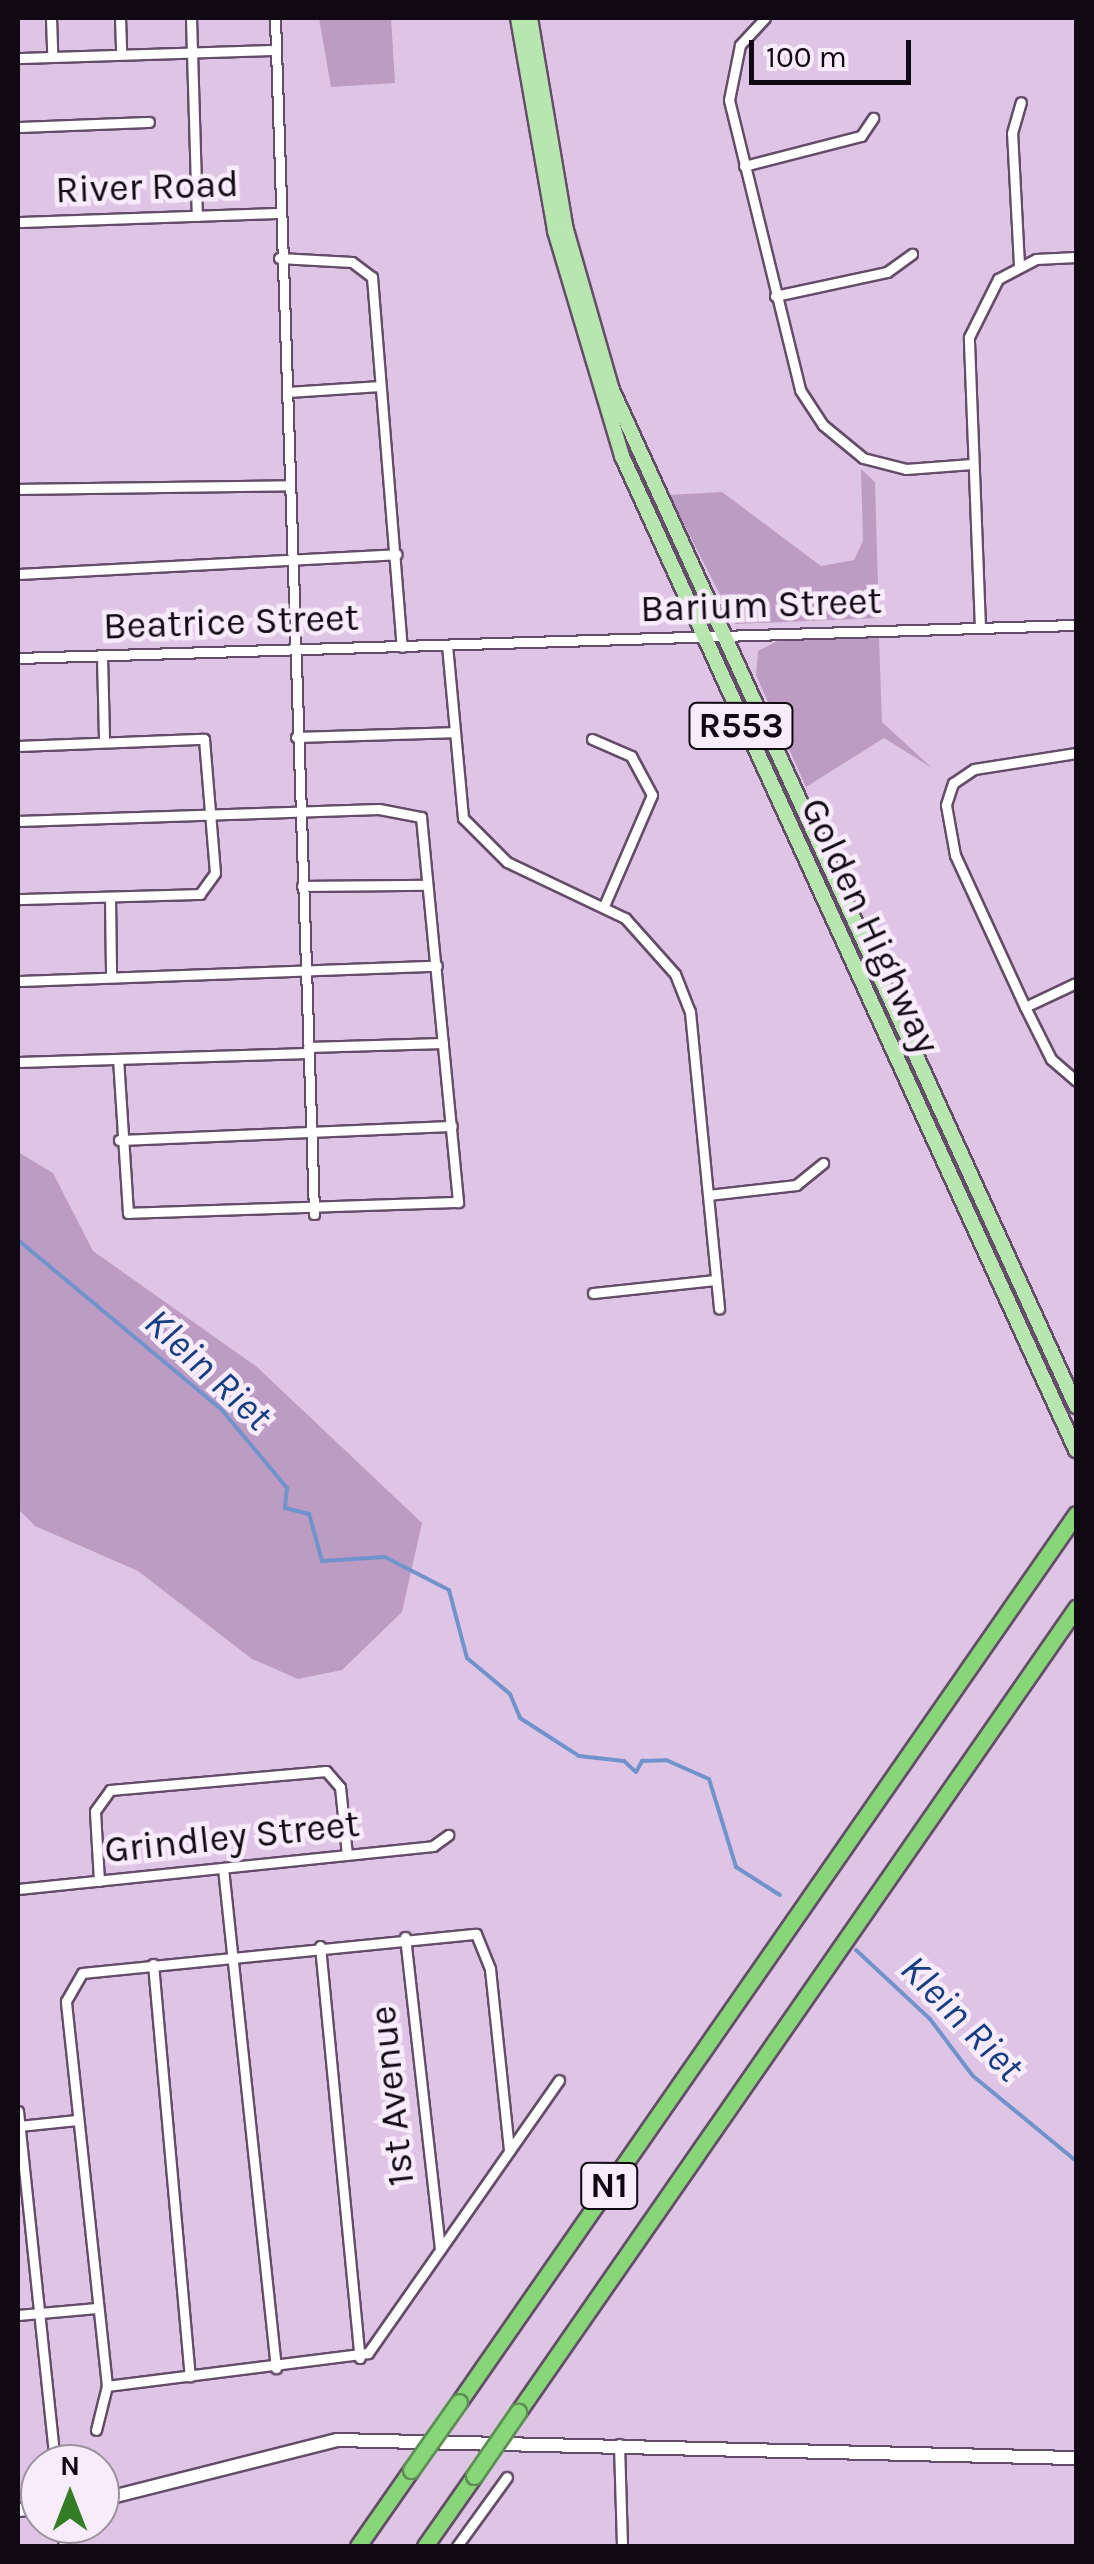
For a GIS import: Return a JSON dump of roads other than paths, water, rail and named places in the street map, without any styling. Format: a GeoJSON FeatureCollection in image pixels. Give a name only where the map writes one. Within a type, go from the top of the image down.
{"type":"FeatureCollection","features":[{"type":"Feature","properties":{"kind":"highway","name":"N1"},"geometry":{"type":"LineString","coordinates":[[358,2546],[1076,1514]]}},
{"type":"Feature","properties":{"kind":"highway","name":"N1"},"geometry":{"type":"LineString","coordinates":[[425,2546],[1076,1608]]}},
{"type":"Feature","properties":{"kind":"main road","name":"Golden Highway"},"geometry":{"type":"LineString","coordinates":[[518,18],[550,212],[596,381],[699,636],[1076,1450]]}},
{"type":"Feature","properties":{"kind":"main road","name":"Golden Highway"},"geometry":{"type":"LineString","coordinates":[[530,18],[566,230],[606,372],[1075,1402]]}},
{"type":"Feature","properties":{"kind":"street"},"geometry":{"type":"LineString","coordinates":[[51,18],[52,56]]}},
{"type":"Feature","properties":{"kind":"street"},"geometry":{"type":"LineString","coordinates":[[120,18],[121,52]]}},
{"type":"Feature","properties":{"kind":"street"},"geometry":{"type":"LineString","coordinates":[[191,18],[198,216]]}},
{"type":"Feature","properties":{"kind":"street"},"geometry":{"type":"LineString","coordinates":[[275,18],[279,258],[288,392],[290,561],[314,1214]]}},
{"type":"Feature","properties":{"kind":"street"},"geometry":{"type":"LineString","coordinates":[[765,18],[740,45],[731,81],[744,166],[800,390],[844,444],[889,468],[972,464]]}},
{"type":"Feature","properties":{"kind":"street"},"geometry":{"type":"LineString","coordinates":[[18,58],[276,50]]}},
{"type":"Feature","properties":{"kind":"street"},"geometry":{"type":"LineString","coordinates":[[1019,265],[1012,133],[1021,102]]}},
{"type":"Feature","properties":{"kind":"street"},"geometry":{"type":"LineString","coordinates":[[744,166],[861,136],[873,118]]}},
{"type":"Feature","properties":{"kind":"street"},"geometry":{"type":"LineString","coordinates":[[18,128],[150,122]]}},
{"type":"Feature","properties":{"kind":"street","name":"River Road"},"geometry":{"type":"LineString","coordinates":[[18,222],[279,213]]}},
{"type":"Feature","properties":{"kind":"street"},"geometry":{"type":"LineString","coordinates":[[775,296],[887,272],[912,254]]}},
{"type":"Feature","properties":{"kind":"street"},"geometry":{"type":"LineString","coordinates":[[980,628],[970,336],[981,300],[1019,265],[1076,257]]}},
{"type":"Feature","properties":{"kind":"street"},"geometry":{"type":"LineString","coordinates":[[279,258],[369,270],[402,647]]}},
{"type":"Feature","properties":{"kind":"street"},"geometry":{"type":"LineString","coordinates":[[288,392],[380,386]]}},
{"type":"Feature","properties":{"kind":"street"},"geometry":{"type":"LineString","coordinates":[[18,490],[290,486]]}},
{"type":"Feature","properties":{"kind":"street"},"geometry":{"type":"LineString","coordinates":[[18,574],[396,554]]}},
{"type":"Feature","properties":{"kind":"street","name":"Barium Street"},"geometry":{"type":"LineString","coordinates":[[447,646],[1076,625]]}},
{"type":"Feature","properties":{"kind":"street"},"geometry":{"type":"LineString","coordinates":[[447,646],[451,732],[463,818],[476,837],[507,862],[604,906],[660,947],[690,1012],[720,1310]]}},
{"type":"Feature","properties":{"kind":"street","name":"Beatrice Street"},"geometry":{"type":"LineString","coordinates":[[18,658],[447,646]]}},
{"type":"Feature","properties":{"kind":"street"},"geometry":{"type":"LineString","coordinates":[[102,656],[104,740]]}},
{"type":"Feature","properties":{"kind":"street"},"geometry":{"type":"LineString","coordinates":[[296,737],[451,732]]}},
{"type":"Feature","properties":{"kind":"street"},"geometry":{"type":"LineString","coordinates":[[18,746],[204,739],[215,816],[210,890],[18,900]]}},
{"type":"Feature","properties":{"kind":"street"},"geometry":{"type":"LineString","coordinates":[[592,739],[631,756],[652,795],[604,906]]}},
{"type":"Feature","properties":{"kind":"street"},"geometry":{"type":"LineString","coordinates":[[1076,753],[974,770],[954,783],[946,805],[954,854],[1025,1007],[1051,1059],[1076,1081]]}},
{"type":"Feature","properties":{"kind":"street"},"geometry":{"type":"LineString","coordinates":[[18,820],[417,813],[461,1193],[453,1206],[314,1214],[137,1216],[122,1201],[118,1060]]}},
{"type":"Feature","properties":{"kind":"street"},"geometry":{"type":"LineString","coordinates":[[302,886],[427,885]]}},
{"type":"Feature","properties":{"kind":"street"},"geometry":{"type":"LineString","coordinates":[[110,898],[111,974]]}},
{"type":"Feature","properties":{"kind":"street"},"geometry":{"type":"LineString","coordinates":[[18,981],[111,974],[437,966]]}},
{"type":"Feature","properties":{"kind":"street"},"geometry":{"type":"LineString","coordinates":[[1025,1007],[1076,982]]}},
{"type":"Feature","properties":{"kind":"street"},"geometry":{"type":"LineString","coordinates":[[18,1062],[443,1043]]}},
{"type":"Feature","properties":{"kind":"street"},"geometry":{"type":"LineString","coordinates":[[119,1140],[452,1126]]}},
{"type":"Feature","properties":{"kind":"street"},"geometry":{"type":"LineString","coordinates":[[708,1195],[796,1186],[824,1163]]}},
{"type":"Feature","properties":{"kind":"street"},"geometry":{"type":"LineString","coordinates":[[593,1293],[715,1280]]}},
{"type":"Feature","properties":{"kind":"street"},"geometry":{"type":"LineString","coordinates":[[98,1881],[102,1793],[318,1771],[340,1787],[347,1855]]}},
{"type":"Feature","properties":{"kind":"street","name":"Grindley Street"},"geometry":{"type":"LineString","coordinates":[[18,1889],[433,1846],[448,1835]]}},
{"type":"Feature","properties":{"kind":"street"},"geometry":{"type":"LineString","coordinates":[[224,1868],[276,2368]]}},
{"type":"Feature","properties":{"kind":"street"},"geometry":{"type":"LineString","coordinates":[[96,2430],[108,2386],[77,2120],[69,1986],[82,1973],[470,1932],[486,1949],[509,2151]]}},
{"type":"Feature","properties":{"kind":"street","name":"1st Avenue"},"geometry":{"type":"LineString","coordinates":[[405,1937],[440,2248]]}},
{"type":"Feature","properties":{"kind":"street"},"geometry":{"type":"LineString","coordinates":[[320,1946],[360,2358]]}},
{"type":"Feature","properties":{"kind":"street"},"geometry":{"type":"LineString","coordinates":[[153,1964],[190,2376]]}},
{"type":"Feature","properties":{"kind":"street"},"geometry":{"type":"LineString","coordinates":[[108,2386],[360,2358],[559,2080]]}},
{"type":"Feature","properties":{"kind":"street"},"geometry":{"type":"LineString","coordinates":[[18,2111],[33,2314],[52,2444]]}},
{"type":"Feature","properties":{"kind":"street"},"geometry":{"type":"LineString","coordinates":[[19,2126],[77,2120]]}},
{"type":"Feature","properties":{"kind":"street"},"geometry":{"type":"LineString","coordinates":[[18,2316],[96,2308]]}},
{"type":"Feature","properties":{"kind":"street"},"geometry":{"type":"LineString","coordinates":[[120,2495],[337,2440],[530,2440],[1076,2458]]}},
{"type":"Feature","properties":{"kind":"street"},"geometry":{"type":"LineString","coordinates":[[619,2444],[622,2546]]}},
{"type":"Feature","properties":{"kind":"street"},"geometry":{"type":"LineString","coordinates":[[457,2546],[508,2477]]}},
{"type":"Feature","properties":{"kind":"waterway","name":"Klein Riet"},"geometry":{"type":"LineString","coordinates":[[18,1240],[221,1409],[287,1488],[285,1508],[309,1514],[322,1561],[385,1557],[449,1590],[467,1658],[510,1694],[520,1718],[579,1756],[624,1761],[636,1772],[642,1761],[666,1760],[709,1779],[736,1867],[780,1895]]}},
{"type":"Feature","properties":{"kind":"waterway","name":"Klein Riet"},"geometry":{"type":"LineString","coordinates":[[856,1950],[930,2019],[973,2076],[1076,2161]]}}]}
